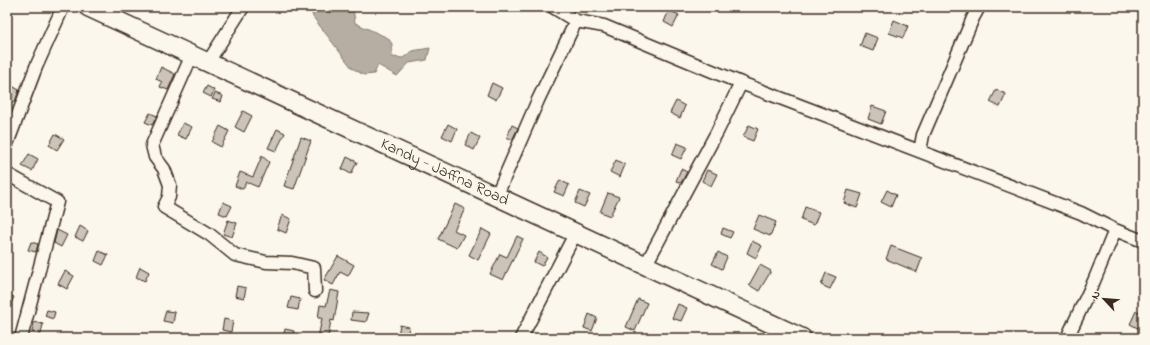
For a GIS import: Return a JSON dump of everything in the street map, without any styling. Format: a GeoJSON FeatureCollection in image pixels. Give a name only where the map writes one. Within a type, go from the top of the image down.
{"type":"FeatureCollection","features":[{"type":"Feature","properties":{"kind":"highway","name":"Kandy - Jaffna Road"},"geometry":{"type":"LineString","coordinates":[[88,7],[802,338]]}},
{"type":"Feature","properties":{"kind":"street"},"geometry":{"type":"LineString","coordinates":[[7,144],[36,67],[63,7]]}},
{"type":"Feature","properties":{"kind":"street"},"geometry":{"type":"LineString","coordinates":[[208,62],[243,7]]}},
{"type":"Feature","properties":{"kind":"street"},"geometry":{"type":"LineString","coordinates":[[553,7],[576,21],[604,26],[741,83],[1081,213],[1143,242]]}},
{"type":"Feature","properties":{"kind":"street"},"geometry":{"type":"LineString","coordinates":[[920,151],[923,135],[979,7]]}},
{"type":"Feature","properties":{"kind":"street"},"geometry":{"type":"LineString","coordinates":[[496,197],[538,100],[576,21]]}},
{"type":"Feature","properties":{"kind":"street"},"geometry":{"type":"LineString","coordinates":[[192,54],[152,145],[155,157],[164,169],[170,185],[169,197],[164,207],[209,234],[235,255],[266,262],[292,263],[314,268],[315,291]]}},
{"type":"Feature","properties":{"kind":"street"},"geometry":{"type":"LineString","coordinates":[[645,266],[717,132],[741,83]]}},
{"type":"Feature","properties":{"kind":"street"},"geometry":{"type":"LineString","coordinates":[[7,174],[58,202],[21,338]]}},
{"type":"Feature","properties":{"kind":"street"},"geometry":{"type":"LineString","coordinates":[[1067,338],[1094,281],[1115,230]]}},
{"type":"Feature","properties":{"kind":"street"},"geometry":{"type":"LineString","coordinates":[[521,338],[575,234]]}},
{"type":"Feature","properties":{"kind":"shaded area"},"geometry":{"type":"Polygon","coordinates":[[[310,7],[353,7],[355,23],[388,38],[392,44],[392,57],[403,58],[412,51],[430,48],[427,60],[409,63],[397,76],[378,65],[374,74],[364,75],[352,68],[313,17],[310,7]]]}},
{"type":"Feature","properties":{"kind":"building"},"geometry":{"type":"Polygon","coordinates":[[[669,10],[679,15],[673,27],[664,22],[669,10]]]}},
{"type":"Feature","properties":{"kind":"building"},"geometry":{"type":"Polygon","coordinates":[[[894,20],[908,26],[903,38],[889,33],[894,20]]]}},
{"type":"Feature","properties":{"kind":"building"},"geometry":{"type":"Polygon","coordinates":[[[865,33],[878,38],[873,51],[860,46],[865,33]]]}},
{"type":"Feature","properties":{"kind":"building"},"geometry":{"type":"Polygon","coordinates":[[[161,67],[175,74],[168,90],[160,87],[162,82],[156,79],[161,67]]]}},
{"type":"Feature","properties":{"kind":"building"},"geometry":{"type":"Polygon","coordinates":[[[492,83],[502,88],[496,100],[487,95],[492,83]]]}},
{"type":"Feature","properties":{"kind":"building"},"geometry":{"type":"Polygon","coordinates":[[[9,84],[19,90],[15,102],[7,99],[7,89],[9,84]]]}},
{"type":"Feature","properties":{"kind":"building"},"geometry":{"type":"Polygon","coordinates":[[[207,86],[214,90],[211,97],[203,93],[207,86]]]}},
{"type":"Feature","properties":{"kind":"building"},"geometry":{"type":"Polygon","coordinates":[[[996,90],[1006,94],[1000,107],[990,102],[996,90]]]}},
{"type":"Feature","properties":{"kind":"building"},"geometry":{"type":"Polygon","coordinates":[[[215,93],[223,96],[221,102],[212,99],[215,93]]]}},
{"type":"Feature","properties":{"kind":"building"},"geometry":{"type":"Polygon","coordinates":[[[676,101],[685,106],[680,118],[670,113],[676,101]]]}},
{"type":"Feature","properties":{"kind":"building"},"geometry":{"type":"Polygon","coordinates":[[[872,106],[886,111],[881,124],[868,119],[872,106]]]}},
{"type":"Feature","properties":{"kind":"building"},"geometry":{"type":"Polygon","coordinates":[[[243,111],[252,116],[244,132],[235,127],[243,111]]]}},
{"type":"Feature","properties":{"kind":"building"},"geometry":{"type":"Polygon","coordinates":[[[150,113],[157,116],[152,125],[145,122],[150,113]]]}},
{"type":"Feature","properties":{"kind":"building"},"geometry":{"type":"Polygon","coordinates":[[[183,123],[192,127],[186,139],[177,135],[183,123]]]}},
{"type":"Feature","properties":{"kind":"building"},"geometry":{"type":"Polygon","coordinates":[[[448,124],[457,129],[452,141],[442,136],[448,124]]]}},
{"type":"Feature","properties":{"kind":"building"},"geometry":{"type":"Polygon","coordinates":[[[512,125],[518,128],[512,140],[507,137],[512,125]]]}},
{"type":"Feature","properties":{"kind":"building"},"geometry":{"type":"Polygon","coordinates":[[[749,125],[758,129],[753,141],[743,137],[749,125]]]}},
{"type":"Feature","properties":{"kind":"building"},"geometry":{"type":"Polygon","coordinates":[[[220,126],[229,131],[221,147],[212,142],[220,126]]]}},
{"type":"Feature","properties":{"kind":"building"},"geometry":{"type":"Polygon","coordinates":[[[277,129],[285,133],[276,151],[268,148],[277,129]]]}},
{"type":"Feature","properties":{"kind":"building"},"geometry":{"type":"Polygon","coordinates":[[[471,133],[480,138],[474,150],[465,145],[471,133]]]}},
{"type":"Feature","properties":{"kind":"building"},"geometry":{"type":"Polygon","coordinates":[[[55,134],[64,139],[57,150],[49,145],[55,134]]]}},
{"type":"Feature","properties":{"kind":"building"},"geometry":{"type":"Polygon","coordinates":[[[301,137],[311,141],[294,189],[284,186],[301,137]]]}},
{"type":"Feature","properties":{"kind":"building"},"geometry":{"type":"Polygon","coordinates":[[[677,143],[687,147],[681,159],[672,155],[677,143]]]}},
{"type":"Feature","properties":{"kind":"building"},"geometry":{"type":"Polygon","coordinates":[[[29,154],[38,159],[32,171],[22,166],[29,154]]]}},
{"type":"Feature","properties":{"kind":"building"},"geometry":{"type":"Polygon","coordinates":[[[262,156],[269,162],[258,187],[246,182],[243,189],[235,186],[240,172],[253,177],[262,156]]]}},
{"type":"Feature","properties":{"kind":"building"},"geometry":{"type":"Polygon","coordinates":[[[347,157],[357,162],[351,174],[342,169],[347,157]]]}},
{"type":"Feature","properties":{"kind":"building"},"geometry":{"type":"Polygon","coordinates":[[[616,160],[625,165],[620,177],[610,172],[616,160]]]}},
{"type":"Feature","properties":{"kind":"building"},"geometry":{"type":"Polygon","coordinates":[[[681,169],[687,172],[681,183],[676,181],[681,169]]]}},
{"type":"Feature","properties":{"kind":"building"},"geometry":{"type":"Polygon","coordinates":[[[707,170],[717,174],[711,186],[702,181],[707,170]]]}},
{"type":"Feature","properties":{"kind":"building"},"geometry":{"type":"Polygon","coordinates":[[[560,180],[569,185],[564,196],[554,192],[560,180]]]}},
{"type":"Feature","properties":{"kind":"building"},"geometry":{"type":"Polygon","coordinates":[[[848,190],[862,194],[857,208],[844,203],[848,190]]]}},
{"type":"Feature","properties":{"kind":"building"},"geometry":{"type":"Polygon","coordinates":[[[887,190],[896,195],[891,207],[881,202],[887,190]]]}},
{"type":"Feature","properties":{"kind":"building"},"geometry":{"type":"Polygon","coordinates":[[[580,191],[590,195],[584,207],[575,203],[580,191]]]}},
{"type":"Feature","properties":{"kind":"building"},"geometry":{"type":"Polygon","coordinates":[[[608,193],[619,197],[610,216],[600,212],[608,193]]]}},
{"type":"Feature","properties":{"kind":"building"},"geometry":{"type":"Polygon","coordinates":[[[223,202],[232,206],[227,216],[219,213],[223,202]]]}},
{"type":"Feature","properties":{"kind":"building"},"geometry":{"type":"Polygon","coordinates":[[[455,204],[465,209],[454,230],[464,235],[457,248],[438,239],[455,204]]]}},
{"type":"Feature","properties":{"kind":"building"},"geometry":{"type":"Polygon","coordinates":[[[805,207],[819,212],[814,225],[801,220],[805,207]]]}},
{"type":"Feature","properties":{"kind":"building"},"geometry":{"type":"Polygon","coordinates":[[[282,215],[291,219],[286,233],[277,229],[282,215]]]}},
{"type":"Feature","properties":{"kind":"building"},"geometry":{"type":"Polygon","coordinates":[[[759,215],[776,222],[770,236],[753,229],[759,215]]]}},
{"type":"Feature","properties":{"kind":"building"},"geometry":{"type":"Polygon","coordinates":[[[228,220],[237,223],[232,237],[223,234],[228,220]]]}},
{"type":"Feature","properties":{"kind":"building"},"geometry":{"type":"Polygon","coordinates":[[[80,226],[88,231],[83,241],[75,237],[80,226]]]}},
{"type":"Feature","properties":{"kind":"building"},"geometry":{"type":"Polygon","coordinates":[[[723,228],[733,232],[730,238],[721,234],[723,228]]]}},
{"type":"Feature","properties":{"kind":"building"},"geometry":{"type":"Polygon","coordinates":[[[482,229],[491,234],[478,260],[469,255],[482,229]]]}},
{"type":"Feature","properties":{"kind":"building"},"geometry":{"type":"Polygon","coordinates":[[[57,230],[67,235],[61,247],[54,243],[57,230]]]}},
{"type":"Feature","properties":{"kind":"building"},"geometry":{"type":"Polygon","coordinates":[[[517,236],[523,239],[503,280],[490,274],[500,254],[507,257],[517,236]]]}},
{"type":"Feature","properties":{"kind":"building"},"geometry":{"type":"Polygon","coordinates":[[[752,241],[762,246],[756,258],[747,253],[752,241]]]}},
{"type":"Feature","properties":{"kind":"building"},"geometry":{"type":"Polygon","coordinates":[[[31,242],[38,244],[36,252],[28,250],[31,242]]]}},
{"type":"Feature","properties":{"kind":"building"},"geometry":{"type":"Polygon","coordinates":[[[891,246],[922,258],[917,272],[886,259],[891,246]]]}},
{"type":"Feature","properties":{"kind":"building"},"geometry":{"type":"Polygon","coordinates":[[[99,251],[108,255],[103,265],[95,261],[99,251]]]}},
{"type":"Feature","properties":{"kind":"building"},"geometry":{"type":"Polygon","coordinates":[[[539,252],[547,257],[542,266],[534,262],[539,252]]]}},
{"type":"Feature","properties":{"kind":"building"},"geometry":{"type":"Polygon","coordinates":[[[718,252],[727,257],[722,269],[712,264],[718,252]]]}},
{"type":"Feature","properties":{"kind":"building"},"geometry":{"type":"Polygon","coordinates":[[[338,256],[354,265],[348,276],[340,272],[333,285],[324,280],[338,256]]]}},
{"type":"Feature","properties":{"kind":"building"},"geometry":{"type":"Polygon","coordinates":[[[760,265],[771,271],[759,291],[749,285],[760,265]]]}},
{"type":"Feature","properties":{"kind":"building"},"geometry":{"type":"Polygon","coordinates":[[[140,267],[149,272],[145,281],[136,277],[140,267]]]}},
{"type":"Feature","properties":{"kind":"building"},"geometry":{"type":"Polygon","coordinates":[[[65,271],[74,276],[67,289],[58,284],[65,271]]]}},
{"type":"Feature","properties":{"kind":"building"},"geometry":{"type":"Polygon","coordinates":[[[826,273],[836,277],[830,289],[821,285],[826,273]]]}},
{"type":"Feature","properties":{"kind":"building"},"geometry":{"type":"Polygon","coordinates":[[[237,286],[246,288],[244,298],[235,296],[237,286]]]}},
{"type":"Feature","properties":{"kind":"building"},"geometry":{"type":"Polygon","coordinates":[[[330,290],[339,292],[334,321],[331,320],[328,338],[318,338],[322,318],[318,318],[320,305],[326,306],[330,290]]]}},
{"type":"Feature","properties":{"kind":"building"},"geometry":{"type":"Polygon","coordinates":[[[7,294],[14,297],[7,312],[7,294]]]}},
{"type":"Feature","properties":{"kind":"building"},"geometry":{"type":"Polygon","coordinates":[[[291,297],[300,299],[298,310],[288,308],[291,297]]]}},
{"type":"Feature","properties":{"kind":"building"},"geometry":{"type":"Polygon","coordinates":[[[638,299],[647,303],[635,331],[626,327],[638,299]]]}},
{"type":"Feature","properties":{"kind":"building"},"geometry":{"type":"Polygon","coordinates":[[[678,304],[687,308],[681,321],[672,318],[678,304]]]}},
{"type":"Feature","properties":{"kind":"building"},"geometry":{"type":"Polygon","coordinates":[[[47,310],[55,312],[53,319],[45,316],[47,310]]]}},
{"type":"Feature","properties":{"kind":"building"},"geometry":{"type":"Polygon","coordinates":[[[166,311],[175,312],[173,323],[163,321],[166,311]]]}},
{"type":"Feature","properties":{"kind":"building"},"geometry":{"type":"Polygon","coordinates":[[[1136,311],[1143,313],[1143,331],[1130,324],[1136,311]]]}},
{"type":"Feature","properties":{"kind":"building"},"geometry":{"type":"Polygon","coordinates":[[[352,312],[369,313],[366,322],[351,320],[352,312]]]}},
{"type":"Feature","properties":{"kind":"building"},"geometry":{"type":"Polygon","coordinates":[[[589,314],[597,318],[592,331],[584,328],[589,314]]]}},
{"type":"Feature","properties":{"kind":"building"},"geometry":{"type":"Polygon","coordinates":[[[224,319],[233,321],[231,332],[222,330],[224,319]]]}},
{"type":"Feature","properties":{"kind":"building"},"geometry":{"type":"Polygon","coordinates":[[[34,322],[43,324],[41,334],[32,332],[34,322]]]}},
{"type":"Feature","properties":{"kind":"building"},"geometry":{"type":"Polygon","coordinates":[[[400,325],[409,327],[407,337],[398,335],[400,325]]]}},
{"type":"Feature","properties":{"kind":"building"},"geometry":{"type":"Polygon","coordinates":[[[285,329],[294,331],[293,338],[283,338],[285,329]]]}}]}
